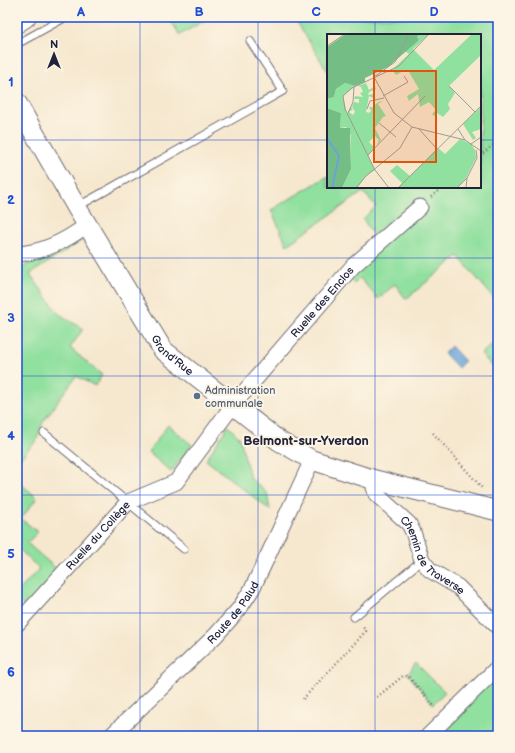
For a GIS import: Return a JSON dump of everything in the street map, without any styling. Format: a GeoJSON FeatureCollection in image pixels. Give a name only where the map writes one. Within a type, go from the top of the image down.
{"type":"FeatureCollection","features":[{"type":"Feature","properties":{"kind":"street"},"geometry":{"type":"LineString","coordinates":[[17,23],[26,17]]}},
{"type":"Feature","properties":{"kind":"street","name":"Grand'Rue"},"geometry":{"type":"LineString","coordinates":[[17,103],[77,208],[163,350],[279,441],[312,460],[375,480],[498,511]]}},
{"type":"Feature","properties":{"kind":"street","name":"Ruelle des Enclos"},"geometry":{"type":"LineString","coordinates":[[233,405],[353,266],[420,207]]}},
{"type":"Feature","properties":{"kind":"street"},"geometry":{"type":"LineString","coordinates":[[17,254],[30,253],[47,247],[75,234],[87,224]]}},
{"type":"Feature","properties":{"kind":"street","name":"Ruelle du Collège"},"geometry":{"type":"LineString","coordinates":[[17,624],[128,502],[176,482],[233,405]]}},
{"type":"Feature","properties":{"kind":"street","name":"Route de Palud"},"geometry":{"type":"LineString","coordinates":[[111,736],[216,635],[239,609],[255,583],[312,460]]}},
{"type":"Feature","properties":{"kind":"street","name":"Chemin de Traverse"},"geometry":{"type":"LineString","coordinates":[[375,480],[374,487],[376,494],[409,524],[414,532],[422,560],[430,570],[458,587],[498,627]]}},
{"type":"Feature","properties":{"kind":"street"},"geometry":{"type":"LineString","coordinates":[[428,736],[498,667]]}},
{"type":"Feature","properties":{"kind":"lane"},"geometry":{"type":"LineString","coordinates":[[17,44],[66,17]]}},
{"type":"Feature","properties":{"kind":"lane"},"geometry":{"type":"LineString","coordinates":[[77,208],[283,91],[250,41]]}},
{"type":"Feature","properties":{"kind":"lane"},"geometry":{"type":"LineString","coordinates":[[44,432],[184,549]]}},
{"type":"Feature","properties":{"kind":"lane"},"geometry":{"type":"LineString","coordinates":[[354,616],[422,560]]}},
{"type":"Feature","properties":{"kind":"path"},"geometry":{"type":"LineString","coordinates":[[481,155],[498,141]]}},
{"type":"Feature","properties":{"kind":"path"},"geometry":{"type":"LineString","coordinates":[[432,433],[485,490]]}},
{"type":"Feature","properties":{"kind":"path"},"geometry":{"type":"LineString","coordinates":[[303,699],[366,631],[354,616]]}},
{"type":"Feature","properties":{"kind":"path"},"geometry":{"type":"LineString","coordinates":[[377,697],[403,676],[408,676],[445,720]]}},
{"type":"Feature","properties":{"kind":"green space"},"geometry":{"type":"Polygon","coordinates":[[[168,17],[210,17],[180,35],[168,17]]]}},
{"type":"Feature","properties":{"kind":"green space"},"geometry":{"type":"Polygon","coordinates":[[[294,17],[498,17],[498,303],[458,256],[406,299],[395,284],[378,299],[360,278],[354,284],[349,273],[380,245],[363,219],[376,206],[363,192],[287,245],[271,210],[327,177],[327,188],[481,188],[481,34],[327,34],[327,70],[294,17]]]}},
{"type":"Feature","properties":{"kind":"green space"},"geometry":{"type":"Polygon","coordinates":[[[81,233],[84,239],[30,274],[59,314],[83,329],[70,348],[102,375],[95,386],[76,376],[43,422],[36,441],[17,462],[17,276],[28,262],[59,249],[81,233]]]}},
{"type":"Feature","properties":{"kind":"green space"},"geometry":{"type":"Polygon","coordinates":[[[498,340],[498,365],[494,368],[481,354],[498,340]]]}},
{"type":"Feature","properties":{"kind":"green space"},"geometry":{"type":"Polygon","coordinates":[[[168,425],[192,445],[171,472],[148,452],[168,425]]]}},
{"type":"Feature","properties":{"kind":"green space"},"geometry":{"type":"Polygon","coordinates":[[[228,426],[240,438],[250,478],[267,493],[270,510],[206,460],[228,426]]]}},
{"type":"Feature","properties":{"kind":"green space"},"geometry":{"type":"Polygon","coordinates":[[[17,480],[37,498],[21,519],[38,532],[27,543],[60,572],[26,608],[17,600],[17,593],[39,569],[17,547],[17,480]]]}},
{"type":"Feature","properties":{"kind":"green space"},"geometry":{"type":"Polygon","coordinates":[[[416,663],[445,692],[433,704],[408,674],[416,663]]]}},
{"type":"Feature","properties":{"kind":"green space"},"geometry":{"type":"Polygon","coordinates":[[[498,669],[498,736],[430,736],[498,669]]]}},
{"type":"Feature","properties":{"kind":"water"},"geometry":{"type":"Polygon","coordinates":[[[451,346],[465,361],[458,368],[444,353],[451,346]]]}},
{"type":"Feature","properties":{"kind":"place","name":"Administration communale"},"geometry":{"type":"Point","coordinates":[197,396]}},
{"type":"Feature","properties":{"kind":"district","name":"Belmont-sur-Yverdon"},"geometry":{"type":"Point","coordinates":[306,440]}}]}
